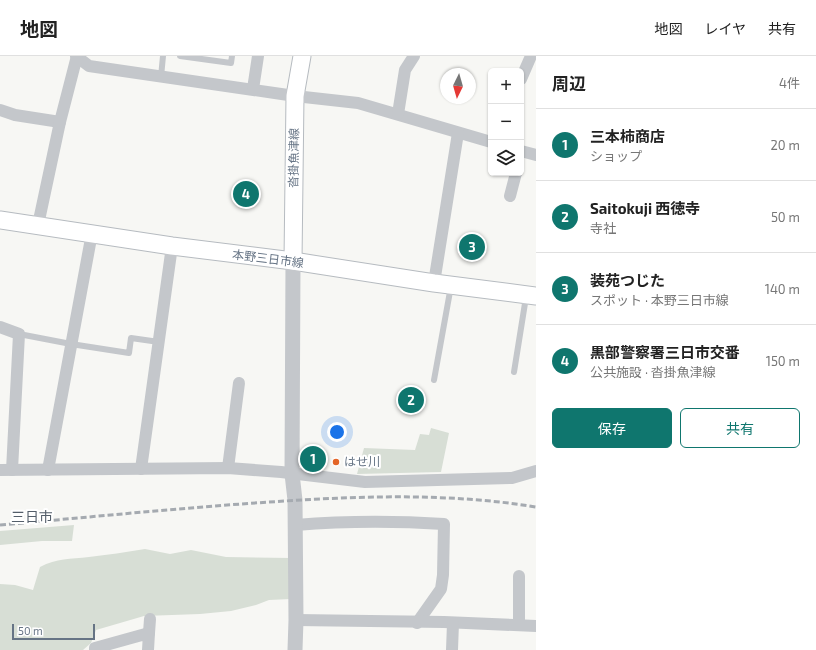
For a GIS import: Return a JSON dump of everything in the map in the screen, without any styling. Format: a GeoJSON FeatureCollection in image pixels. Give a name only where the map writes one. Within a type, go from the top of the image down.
{"type":"FeatureCollection","features":[{"type":"Feature","properties":{"kind":"main road","name":"沓掛魚津線"},"geometry":{"type":"LineString","coordinates":[[292,261],[295,96],[302,56]]}},
{"type":"Feature","properties":{"kind":"main road","name":"本野三日市線"},"geometry":{"type":"LineString","coordinates":[[0,220],[172,246],[292,261],[531,296]]}},
{"type":"Feature","properties":{"kind":"street"},"geometry":{"type":"LineString","coordinates":[[38,225],[76,56],[89,66],[295,96],[358,103],[488,141]]}},
{"type":"Feature","properties":{"kind":"street"},"geometry":{"type":"LineString","coordinates":[[253,89],[258,56]]}},
{"type":"Feature","properties":{"kind":"street"},"geometry":{"type":"LineString","coordinates":[[398,114],[405,70],[414,56]]}},
{"type":"Feature","properties":{"kind":"street"},"geometry":{"type":"LineString","coordinates":[[524,72],[531,56]]}},
{"type":"Feature","properties":{"kind":"street"},"geometry":{"type":"LineString","coordinates":[[0,110],[15,115],[60,122]]}},
{"type":"Feature","properties":{"kind":"street"},"geometry":{"type":"LineString","coordinates":[[434,283],[458,133]]}},
{"type":"Feature","properties":{"kind":"street"},"geometry":{"type":"LineString","coordinates":[[524,153],[535,154]]}},
{"type":"Feature","properties":{"kind":"street"},"geometry":{"type":"LineString","coordinates":[[510,196],[515,176]]}},
{"type":"Feature","properties":{"kind":"street"},"geometry":{"type":"LineString","coordinates":[[48,470],[92,234]]}},
{"type":"Feature","properties":{"kind":"street"},"geometry":{"type":"LineString","coordinates":[[141,469],[172,246]]}},
{"type":"Feature","properties":{"kind":"street"},"geometry":{"type":"LineString","coordinates":[[292,261],[292,474],[296,500],[295,650]]}},
{"type":"Feature","properties":{"kind":"street"},"geometry":{"type":"LineString","coordinates":[[0,327],[19,334],[6,470],[228,468],[365,482],[512,478],[536,472]]}},
{"type":"Feature","properties":{"kind":"street"},"geometry":{"type":"LineString","coordinates":[[228,468],[239,383]]}},
{"type":"Feature","properties":{"kind":"street"},"geometry":{"type":"LineString","coordinates":[[296,525],[332,522],[399,521],[444,524],[443,575],[441,589],[417,623]]}},
{"type":"Feature","properties":{"kind":"street"},"geometry":{"type":"LineString","coordinates":[[519,576],[519,625]]}},
{"type":"Feature","properties":{"kind":"street"},"geometry":{"type":"LineString","coordinates":[[148,650],[150,619]]}},
{"type":"Feature","properties":{"kind":"street"},"geometry":{"type":"LineString","coordinates":[[296,620],[349,620],[536,626]]}},
{"type":"Feature","properties":{"kind":"street"},"geometry":{"type":"LineString","coordinates":[[452,650],[453,623]]}},
{"type":"Feature","properties":{"kind":"street"},"geometry":{"type":"LineString","coordinates":[[95,650],[95,648],[149,633]]}},
{"type":"Feature","properties":{"kind":"lane"},"geometry":{"type":"LineString","coordinates":[[161,77],[163,56]]}},
{"type":"Feature","properties":{"kind":"lane"},"geometry":{"type":"LineString","coordinates":[[180,56],[231,63],[232,56]]}},
{"type":"Feature","properties":{"kind":"lane"},"geometry":{"type":"LineString","coordinates":[[434,380],[451,285]]}},
{"type":"Feature","properties":{"kind":"lane"},"geometry":{"type":"LineString","coordinates":[[514,372],[531,296]]}},
{"type":"Feature","properties":{"kind":"lane"},"geometry":{"type":"LineString","coordinates":[[19,334],[129,353],[131,338],[159,342]]}},
{"type":"Feature","properties":{"kind":"shaded area"},"geometry":{"type":"Polygon","coordinates":[[[431,428],[449,433],[441,472],[357,474],[364,448],[415,450],[420,434],[429,435],[431,428]]]}},
{"type":"Feature","properties":{"kind":"shaded area"},"geometry":{"type":"Polygon","coordinates":[[[74,525],[72,541],[42,541],[0,545],[0,531],[74,525]]]}},
{"type":"Feature","properties":{"kind":"shaded area"},"geometry":{"type":"Polygon","coordinates":[[[145,549],[170,554],[191,550],[226,557],[291,558],[291,599],[269,600],[231,611],[200,614],[144,616],[96,630],[91,643],[83,650],[0,650],[0,584],[15,585],[33,590],[40,567],[46,564],[64,559],[145,549]]]}},
{"type":"Feature","properties":{"kind":"railway"},"geometry":{"type":"LineString","coordinates":[[0,525],[211,506],[352,498],[425,497],[499,502],[536,507]]}},
{"type":"Feature","properties":{"kind":"place","name":"黒部警察署三日市交番"},"geometry":{"type":"Point","coordinates":[246,194]}},
{"type":"Feature","properties":{"kind":"place","name":"装苑つじた"},"geometry":{"type":"Point","coordinates":[472,247]}},
{"type":"Feature","properties":{"kind":"place","name":"Saitokuji 西徳寺"},"geometry":{"type":"Point","coordinates":[411,400]}},
{"type":"Feature","properties":{"kind":"place","name":"三本柿商店"},"geometry":{"type":"Point","coordinates":[313,459]}},
{"type":"Feature","properties":{"kind":"place","name":"はせ川"},"geometry":{"type":"Point","coordinates":[336,462]}},
{"type":"Feature","properties":{"kind":"district","name":"三日市"},"geometry":{"type":"Point","coordinates":[32,517]}}]}
